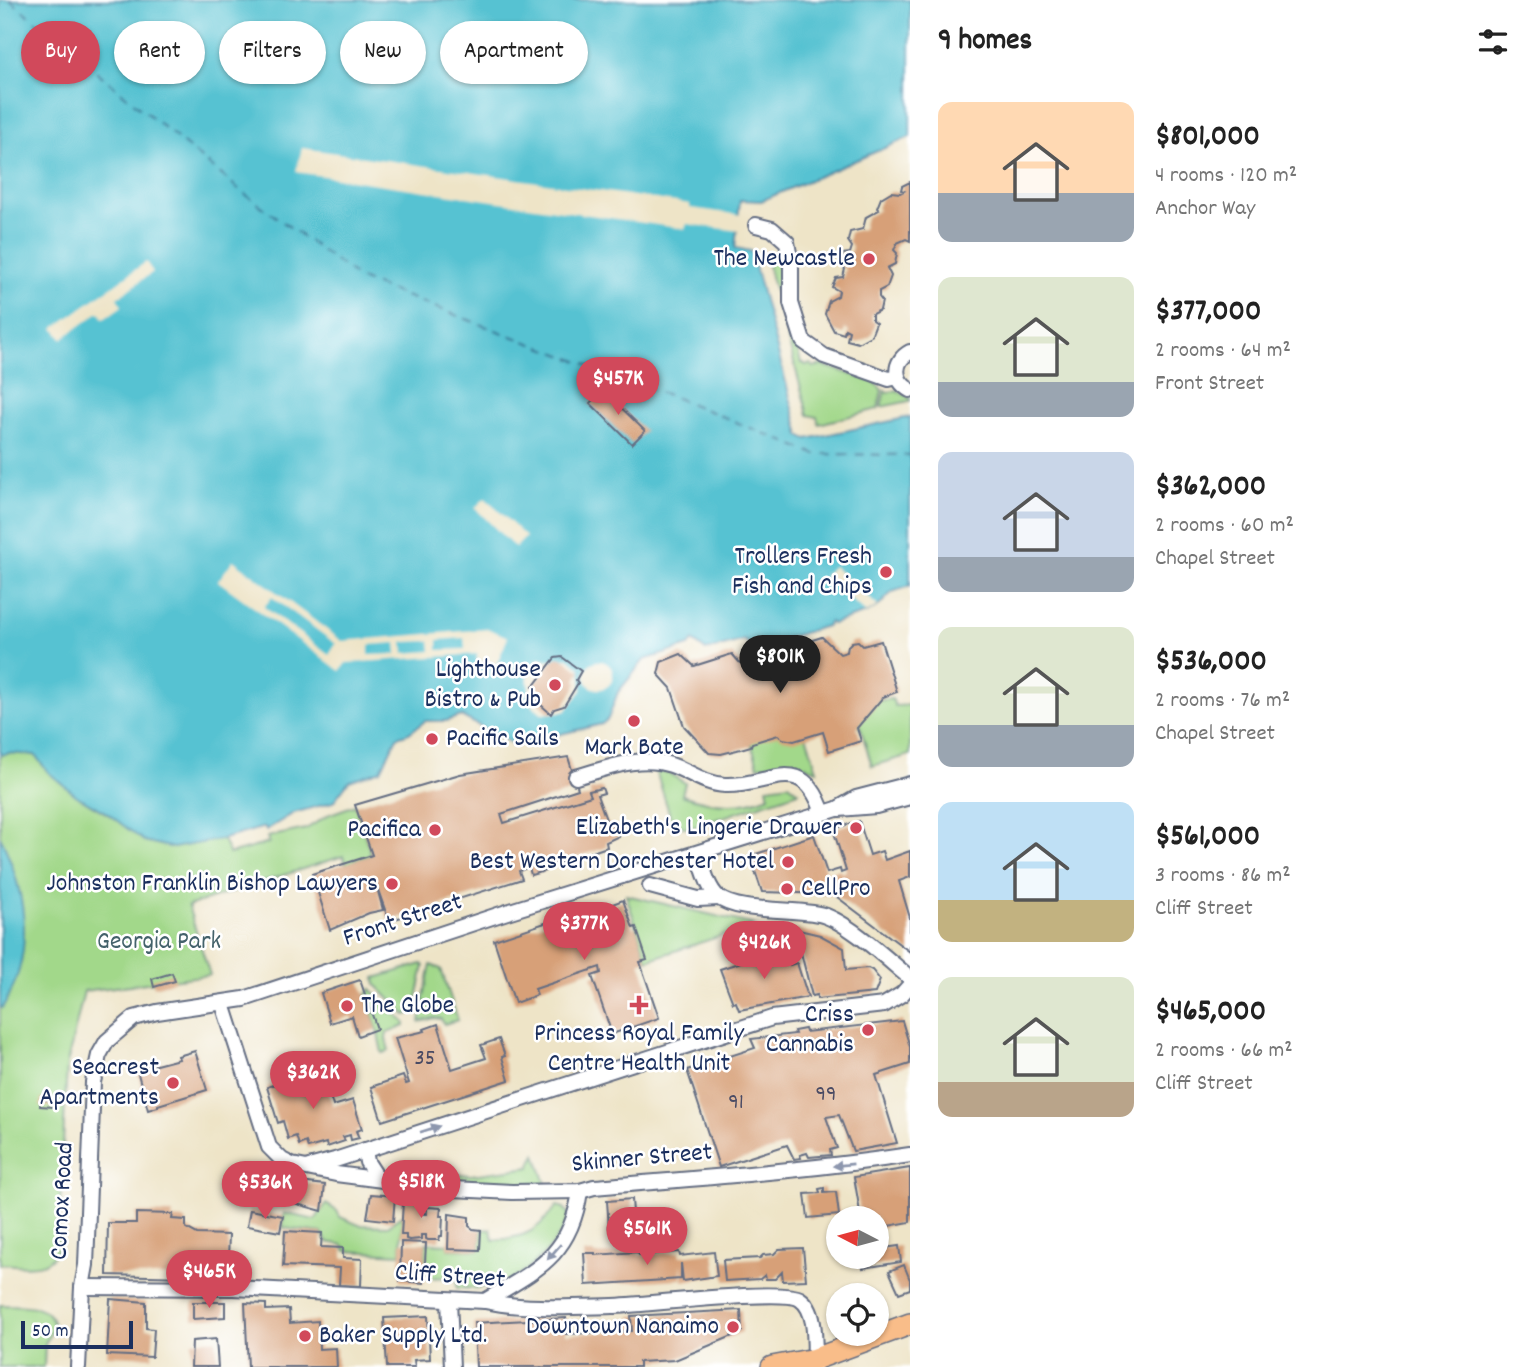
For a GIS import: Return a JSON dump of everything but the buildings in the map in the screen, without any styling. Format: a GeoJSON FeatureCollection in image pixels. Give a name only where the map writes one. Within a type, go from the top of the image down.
{"type":"FeatureCollection","features":[{"type":"Feature","properties":{"kind":"highway"},"geometry":{"type":"LineString","coordinates":[[772,1367],[811,1364],[910,1324]]}},
{"type":"Feature","properties":{"kind":"street"},"geometry":{"type":"LineString","coordinates":[[755,225],[772,229],[787,242],[791,264],[791,303],[803,341],[824,356],[889,379],[898,377]]}},
{"type":"Feature","properties":{"kind":"street"},"geometry":{"type":"LineString","coordinates":[[910,352],[898,365],[901,384],[910,390]]}},
{"type":"Feature","properties":{"kind":"street"},"geometry":{"type":"LineString","coordinates":[[576,777],[627,763],[649,761],[673,765],[707,782],[726,785],[788,775],[801,779],[830,811]]}},
{"type":"Feature","properties":{"kind":"street","name":"Front Street"},"geometry":{"type":"LineString","coordinates":[[107,1041],[134,1018],[244,999],[507,912],[830,811],[856,798],[910,784]]}},
{"type":"Feature","properties":{"kind":"street","name":"Front Street"},"geometry":{"type":"LineString","coordinates":[[830,811],[867,807],[910,797]]}},
{"type":"Feature","properties":{"kind":"street"},"geometry":{"type":"LineString","coordinates":[[698,853],[712,890],[719,898],[730,903],[758,908],[824,915],[841,923],[910,978]]}},
{"type":"Feature","properties":{"kind":"street"},"geometry":{"type":"LineString","coordinates":[[650,886],[698,898],[719,898]]}},
{"type":"Feature","properties":{"kind":"street"},"geometry":{"type":"LineString","coordinates":[[303,1168],[335,1160],[772,1018],[884,1005],[910,985]]}},
{"type":"Feature","properties":{"kind":"street","name":"Skinner Street"},"geometry":{"type":"LineString","coordinates":[[223,1004],[265,1139],[274,1154],[303,1168],[453,1189],[500,1192],[580,1191],[594,1187],[853,1164],[910,1155]]}},
{"type":"Feature","properties":{"kind":"street","name":"Comox Road"},"geometry":{"type":"LineString","coordinates":[[78,1367],[82,1287],[86,1265],[93,1082],[99,1055],[107,1041]]}},
{"type":"Feature","properties":{"kind":"street"},"geometry":{"type":"LineString","coordinates":[[365,1150],[367,1162],[378,1179]]}},
{"type":"Feature","properties":{"kind":"street"},"geometry":{"type":"LineString","coordinates":[[485,1301],[542,1265],[557,1250],[570,1233],[577,1213],[580,1191]]}},
{"type":"Feature","properties":{"kind":"street","name":"Cliff Street"},"geometry":{"type":"LineString","coordinates":[[82,1287],[234,1288],[485,1301],[508,1306],[614,1306],[782,1296],[802,1300],[808,1309],[813,1328],[811,1364]]}},
{"type":"Feature","properties":{"kind":"street"},"geometry":{"type":"LineString","coordinates":[[449,1300],[452,1367]]}},
{"type":"Feature","properties":{"kind":"green space"},"geometry":{"type":"Polygon","coordinates":[[[766,258],[778,264],[786,293],[783,297],[801,363],[811,364],[813,367],[822,365],[875,382],[882,390],[878,409],[819,424],[817,417],[808,415],[766,258]]]}},
{"type":"Feature","properties":{"kind":"green space"},"geometry":{"type":"Polygon","coordinates":[[[885,390],[887,393],[897,390],[910,398],[910,401],[881,407],[885,390]]]}},
{"type":"Feature","properties":{"kind":"green space"},"geometry":{"type":"Polygon","coordinates":[[[892,699],[895,706],[910,705],[910,755],[872,766],[859,723],[862,702],[892,699]]]}},
{"type":"Feature","properties":{"kind":"green space"},"geometry":{"type":"Polygon","coordinates":[[[804,729],[817,770],[796,763],[758,766],[750,739],[804,729]]]}},
{"type":"Feature","properties":{"kind":"green space","name":"Georgia Park"},"geometry":{"type":"Polygon","coordinates":[[[0,755],[36,755],[49,771],[81,798],[173,848],[220,838],[223,839],[229,854],[269,843],[267,837],[306,829],[330,814],[355,805],[371,855],[346,864],[343,856],[188,906],[210,975],[84,991],[67,1064],[58,1246],[49,1260],[34,1266],[0,1264],[0,755]]]}},
{"type":"Feature","properties":{"kind":"green space"},"geometry":{"type":"Polygon","coordinates":[[[656,771],[668,773],[685,783],[682,795],[715,803],[737,804],[758,800],[769,796],[767,787],[789,784],[799,792],[690,828],[673,825],[656,771]]]}},
{"type":"Feature","properties":{"kind":"green space"},"geometry":{"type":"Polygon","coordinates":[[[626,895],[755,925],[647,960],[626,895]]]}},
{"type":"Feature","properties":{"kind":"green space"},"geometry":{"type":"Polygon","coordinates":[[[422,964],[424,966],[414,1012],[406,1015],[376,985],[375,978],[422,964]]]}},
{"type":"Feature","properties":{"kind":"green space"},"geometry":{"type":"Polygon","coordinates":[[[431,965],[441,969],[458,1020],[444,1024],[441,1019],[434,1018],[420,1022],[431,965]]]}},
{"type":"Feature","properties":{"kind":"green space"},"geometry":{"type":"Polygon","coordinates":[[[371,989],[393,1011],[391,1013],[394,1012],[405,1023],[405,1026],[387,1033],[389,1051],[382,1053],[366,996],[371,989]]]}},
{"type":"Feature","properties":{"kind":"green space"},"geometry":{"type":"Polygon","coordinates":[[[536,1154],[546,1184],[510,1185],[423,1177],[426,1171],[471,1175],[530,1167],[536,1154]]]}},
{"type":"Feature","properties":{"kind":"green space"},"geometry":{"type":"Polygon","coordinates":[[[326,1204],[337,1211],[340,1217],[359,1225],[388,1226],[402,1215],[401,1254],[346,1251],[343,1245],[327,1242],[322,1233],[283,1228],[284,1213],[315,1220],[326,1204]]]}},
{"type":"Feature","properties":{"kind":"green space"},"geometry":{"type":"Polygon","coordinates":[[[557,1206],[564,1208],[569,1214],[565,1225],[541,1257],[519,1275],[481,1288],[457,1288],[456,1277],[424,1278],[426,1243],[449,1244],[449,1249],[480,1250],[481,1230],[491,1229],[493,1240],[522,1235],[537,1227],[557,1206]]]}},
{"type":"Feature","properties":{"kind":"green space"},"geometry":{"type":"Polygon","coordinates":[[[0,1305],[33,1306],[51,1317],[54,1325],[45,1344],[44,1367],[0,1367],[0,1305]]]}},
{"type":"Feature","properties":{"kind":"water"},"geometry":{"type":"Polygon","coordinates":[[[0,0],[910,0],[910,137],[761,201],[740,200],[735,248],[751,251],[800,435],[807,439],[910,417],[910,586],[892,592],[880,605],[866,613],[832,624],[830,622],[826,626],[754,648],[744,640],[706,651],[693,641],[689,646],[644,660],[618,692],[608,719],[602,724],[515,745],[461,716],[446,721],[425,721],[409,733],[397,737],[381,770],[349,781],[333,802],[294,813],[266,830],[265,827],[223,839],[173,848],[144,841],[107,813],[77,796],[48,772],[35,755],[0,755],[0,0]]]}},
{"type":"Feature","properties":{"kind":"water"},"geometry":{"type":"Polygon","coordinates":[[[0,836],[16,879],[24,922],[20,966],[2,1008],[0,1007],[0,836]]]}},
{"type":"Feature","properties":{"kind":"pier"},"geometry":{"type":"Polygon","coordinates":[[[302,148],[690,204],[690,208],[742,215],[739,231],[687,224],[685,229],[296,172],[302,148]]]}},
{"type":"Feature","properties":{"kind":"pier"},"geometry":{"type":"Polygon","coordinates":[[[146,262],[153,272],[117,298],[122,306],[104,319],[99,312],[62,339],[54,328],[146,262]]]}},
{"type":"Feature","properties":{"kind":"pier"},"geometry":{"type":"Polygon","coordinates":[[[485,498],[526,537],[515,548],[475,508],[485,498]]]}},
{"type":"Feature","properties":{"kind":"pier"},"geometry":{"type":"Polygon","coordinates":[[[233,560],[342,641],[489,629],[508,637],[495,668],[476,659],[478,654],[346,663],[340,671],[218,581],[233,560]],[[272,597],[264,607],[329,655],[336,644],[272,597]],[[464,638],[438,640],[438,650],[465,649],[464,638]],[[430,641],[403,642],[404,653],[431,651],[430,641]],[[396,643],[369,645],[369,655],[397,654],[396,643]]]}},
{"type":"Feature","properties":{"kind":"pier"},"geometry":{"type":"Polygon","coordinates":[[[833,566],[878,606],[866,613],[824,576],[833,566]]]}},
{"type":"Feature","properties":{"kind":"pier","name":"Lighthouse Bistro & Pub"},"geometry":{"type":"Polygon","coordinates":[[[540,657],[545,660],[568,658],[580,667],[582,690],[566,711],[543,714],[531,704],[527,673],[540,657]]]}},
{"type":"Feature","properties":{"kind":"pier"},"geometry":{"type":"Polygon","coordinates":[[[599,661],[609,665],[613,675],[609,685],[599,689],[589,685],[585,675],[589,665],[599,661]]]}},
{"type":"Feature","properties":{"kind":"ferry route"},"geometry":{"type":"LineString","coordinates":[[10,0],[241,191],[360,279],[684,401],[815,454],[910,455]]}},
{"type":"Feature","properties":{"kind":"place","name":"The Newcastle"},"geometry":{"type":"Point","coordinates":[869,259]}},
{"type":"Feature","properties":{"kind":"place","name":"Trollers Fresh Fish and Chips"},"geometry":{"type":"Point","coordinates":[886,572]}},
{"type":"Feature","properties":{"kind":"place","name":"Lighthouse Bistro & Pub"},"geometry":{"type":"Point","coordinates":[555,685]}},
{"type":"Feature","properties":{"kind":"place","name":"Mark Bate"},"geometry":{"type":"Point","coordinates":[634,721]}},
{"type":"Feature","properties":{"kind":"place","name":"Pacific Sails"},"geometry":{"type":"Point","coordinates":[432,739]}},
{"type":"Feature","properties":{"kind":"place","name":"Elizabeth's Lingerie Drawer"},"geometry":{"type":"Point","coordinates":[856,828]}},
{"type":"Feature","properties":{"kind":"place","name":"Pacifica"},"geometry":{"type":"Point","coordinates":[435,830]}},
{"type":"Feature","properties":{"kind":"place","name":"Best Western Dorchester Hotel"},"geometry":{"type":"Point","coordinates":[788,862]}},
{"type":"Feature","properties":{"kind":"place","name":"Johnston Franklin Bishop Lawyers"},"geometry":{"type":"Point","coordinates":[392,884]}},
{"type":"Feature","properties":{"kind":"place","name":"CellPro"},"geometry":{"type":"Point","coordinates":[787,889]}},
{"type":"Feature","properties":{"kind":"place","name":"Princess Royal Family Centre Health Unit"},"geometry":{"type":"Point","coordinates":[639,1005]}},
{"type":"Feature","properties":{"kind":"place","name":"The Globe"},"geometry":{"type":"Point","coordinates":[347,1006]}},
{"type":"Feature","properties":{"kind":"place","name":"Criss Cannabis"},"geometry":{"type":"Point","coordinates":[868,1030]}},
{"type":"Feature","properties":{"kind":"place","name":"Seacrest Apartments"},"geometry":{"type":"Point","coordinates":[173,1083]}},
{"type":"Feature","properties":{"kind":"place","name":"Downtown Nanaimo"},"geometry":{"type":"Point","coordinates":[733,1327]}},
{"type":"Feature","properties":{"kind":"place","name":"Baker Supply Ltd."},"geometry":{"type":"Point","coordinates":[305,1336]}}]}
